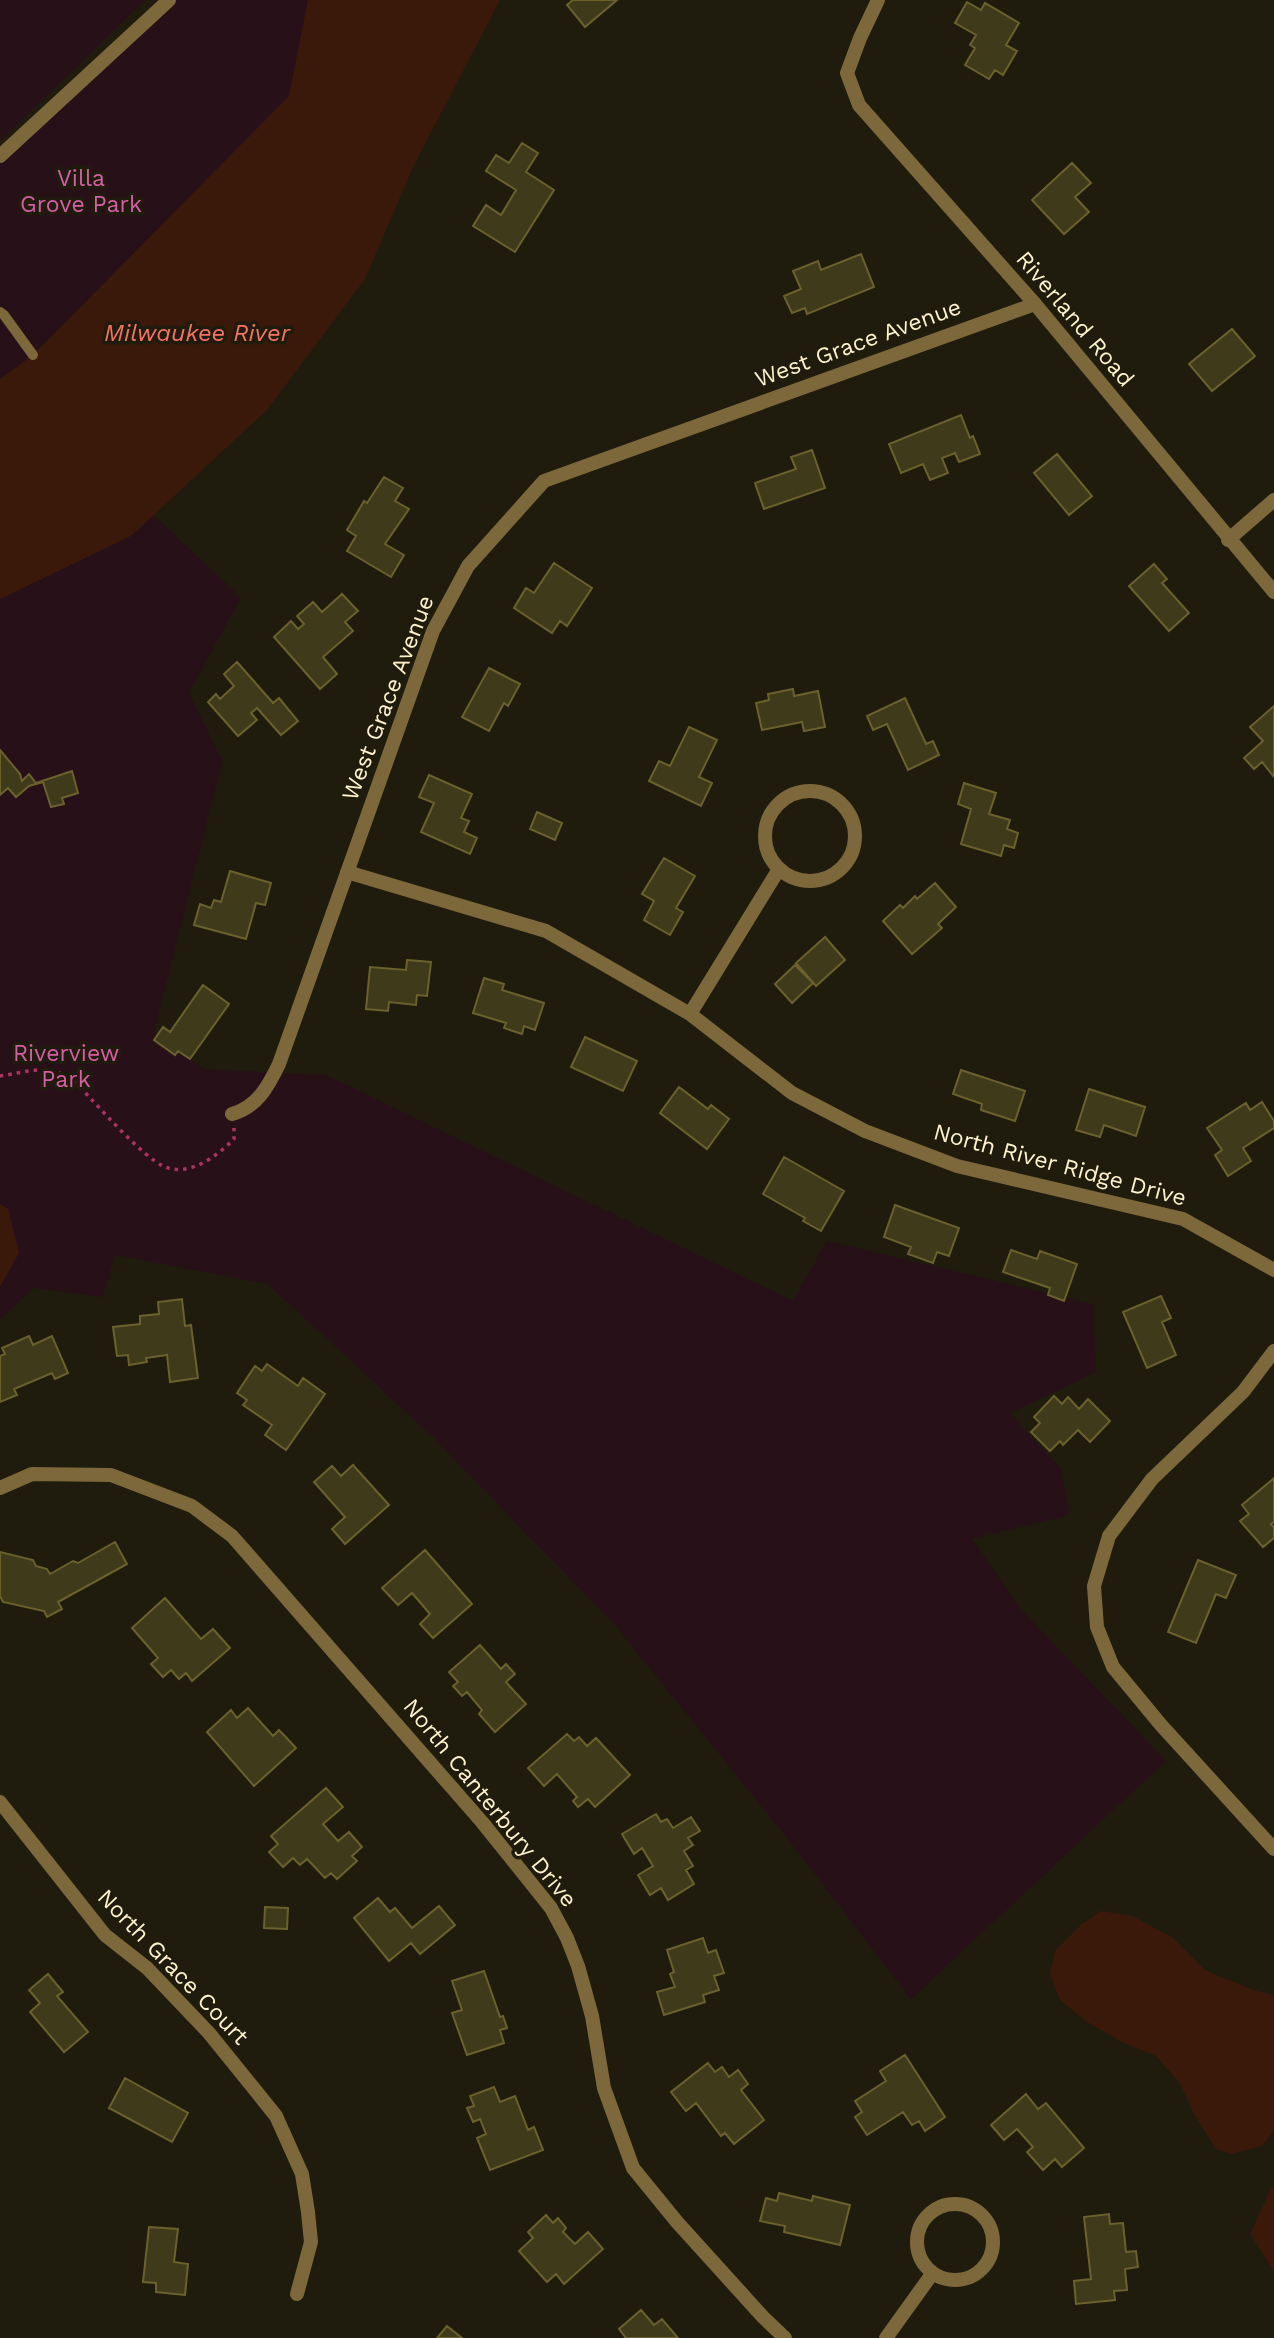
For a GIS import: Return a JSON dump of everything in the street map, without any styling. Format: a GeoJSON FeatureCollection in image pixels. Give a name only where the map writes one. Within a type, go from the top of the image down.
{"type":"FeatureCollection","features":[{"type":"Feature","properties":{"kind":"street"},"geometry":{"type":"LineString","coordinates":[[0,156],[169,0]]}},
{"type":"Feature","properties":{"kind":"street","name":"Riverland Road"},"geometry":{"type":"LineString","coordinates":[[877,0],[847,73],[859,106],[1035,304],[1228,540],[1274,592]]}},
{"type":"Feature","properties":{"kind":"street","name":"West Grace Avenue"},"geometry":{"type":"LineString","coordinates":[[232,1114],[246,1109],[258,1100],[275,1072],[433,631],[468,566],[544,481],[1035,304]]}},
{"type":"Feature","properties":{"kind":"street"},"geometry":{"type":"LineString","coordinates":[[1228,540],[1274,500]]}},
{"type":"Feature","properties":{"kind":"street"},"geometry":{"type":"LineString","coordinates":[[807,790],[822,791],[847,808],[856,836],[853,851],[846,864],[835,874],[813,881],[791,878],[779,869],[770,857],[765,843],[765,828],[770,814],[779,802],[792,794],[807,790]]}},
{"type":"Feature","properties":{"kind":"street"},"geometry":{"type":"LineString","coordinates":[[690,1014],[779,869]]}},
{"type":"Feature","properties":{"kind":"street","name":"North River Ridge Drive"},"geometry":{"type":"LineString","coordinates":[[347,872],[546,932],[690,1014],[792,1093],[865,1131],[957,1166],[1183,1219],[1274,1270]]}},
{"type":"Feature","properties":{"kind":"street"},"geometry":{"type":"LineString","coordinates":[[1274,1351],[1242,1392],[1152,1479],[1109,1535],[1094,1586],[1097,1627],[1113,1667],[1160,1725],[1274,1849]]}},
{"type":"Feature","properties":{"kind":"street","name":"North Canterbury Drive"},"geometry":{"type":"LineString","coordinates":[[0,1488],[32,1474],[111,1475],[192,1506],[232,1536],[482,1822],[551,1908],[578,1966],[592,2016],[604,2088],[633,2168],[677,2222],[785,2338]]}},
{"type":"Feature","properties":{"kind":"street","name":"North Grace Court"},"geometry":{"type":"LineString","coordinates":[[0,1802],[105,1935],[147,1968],[191,2014],[276,2116],[302,2174],[308,2212],[311,2242],[296,2294]]}},
{"type":"Feature","properties":{"kind":"street"},"geometry":{"type":"LineString","coordinates":[[948,2204],[973,2208],[990,2226],[992,2251],[987,2262],[979,2272],[956,2281],[932,2274],[923,2265],[918,2253],[916,2240],[919,2228],[926,2217],[948,2204]]}},
{"type":"Feature","properties":{"kind":"street"},"geometry":{"type":"LineString","coordinates":[[886,2338],[932,2274]]}},
{"type":"Feature","properties":{"kind":"lane"},"geometry":{"type":"LineString","coordinates":[[0,312],[33,355]]}},
{"type":"Feature","properties":{"kind":"path"},"geometry":{"type":"LineString","coordinates":[[0,1076],[53,1070],[62,1074],[79,1086],[124,1133],[154,1158],[164,1166],[177,1169],[207,1162],[227,1147],[234,1139],[232,1114]]}},
{"type":"Feature","properties":{"kind":"green space"},"geometry":{"type":"Polygon","coordinates":[[[0,0],[145,0],[0,141],[0,0]]]}},
{"type":"Feature","properties":{"kind":"green space","name":"Villa Grove Park"},"geometry":{"type":"Polygon","coordinates":[[[169,0],[308,0],[289,96],[33,355],[0,379],[0,156],[169,0]]]}},
{"type":"Feature","properties":{"kind":"green space","name":"Riverview Park"},"geometry":{"type":"Polygon","coordinates":[[[153,515],[241,597],[189,693],[222,761],[154,1032],[203,1069],[326,1075],[793,1301],[827,1241],[1093,1304],[1096,1372],[1010,1413],[1061,1469],[1069,1515],[972,1539],[1019,1607],[1166,1761],[911,1999],[781,1830],[614,1624],[432,1436],[268,1284],[115,1255],[102,1297],[33,1288],[0,1320],[0,599],[131,536],[153,515]]]}},
{"type":"Feature","properties":{"kind":"water","name":"Milwaukee River"},"geometry":{"type":"Polygon","coordinates":[[[308,0],[500,0],[413,167],[365,279],[267,410],[131,536],[0,599],[0,379],[33,355],[289,96],[308,0]]]}},
{"type":"Feature","properties":{"kind":"water"},"geometry":{"type":"Polygon","coordinates":[[[0,1204],[8,1209],[19,1253],[0,1287],[0,1204]]]}},
{"type":"Feature","properties":{"kind":"water"},"geometry":{"type":"Polygon","coordinates":[[[1101,1911],[1132,1916],[1172,1937],[1205,1970],[1253,1990],[1274,1995],[1274,2130],[1262,2146],[1231,2154],[1216,2149],[1194,2114],[1179,2082],[1156,2056],[1124,2043],[1087,2022],[1060,2000],[1050,1974],[1055,1951],[1082,1924],[1101,1911]]]}},
{"type":"Feature","properties":{"kind":"water"},"geometry":{"type":"Polygon","coordinates":[[[1274,2187],[1274,2271],[1250,2234],[1271,2188],[1274,2187]]]}},
{"type":"Feature","properties":{"kind":"building"},"geometry":{"type":"Polygon","coordinates":[[[573,0],[617,0],[585,27],[567,5],[573,0]]]}},
{"type":"Feature","properties":{"kind":"building"},"geometry":{"type":"Polygon","coordinates":[[[967,2],[981,10],[985,3],[1019,23],[1006,45],[1017,51],[1003,75],[995,70],[989,79],[965,65],[975,48],[970,45],[976,35],[955,23],[967,2]]]}},
{"type":"Feature","properties":{"kind":"building"},"geometry":{"type":"Polygon","coordinates":[[[522,143],[538,153],[526,172],[554,190],[515,252],[473,226],[486,205],[501,215],[516,190],[486,171],[496,155],[509,163],[522,143]]]}},
{"type":"Feature","properties":{"kind":"building"},"geometry":{"type":"Polygon","coordinates":[[[1072,163],[1091,183],[1075,197],[1089,212],[1064,234],[1032,200],[1072,163]]]}},
{"type":"Feature","properties":{"kind":"building"},"geometry":{"type":"Polygon","coordinates":[[[861,254],[874,287],[807,314],[805,308],[792,313],[784,296],[801,289],[793,271],[818,261],[821,270],[861,254]]]}},
{"type":"Feature","properties":{"kind":"building"},"geometry":{"type":"Polygon","coordinates":[[[1232,329],[1255,356],[1212,391],[1189,364],[1232,329]]]}},
{"type":"Feature","properties":{"kind":"building"},"geometry":{"type":"Polygon","coordinates":[[[961,415],[980,454],[959,462],[955,453],[942,458],[948,473],[930,480],[923,464],[901,473],[889,444],[961,415]]]}},
{"type":"Feature","properties":{"kind":"building"},"geometry":{"type":"Polygon","coordinates":[[[812,450],[825,488],[764,509],[755,483],[796,469],[791,457],[812,450]]]}},
{"type":"Feature","properties":{"kind":"building"},"geometry":{"type":"Polygon","coordinates":[[[1057,454],[1092,496],[1069,515],[1034,473],[1057,454]]]}},
{"type":"Feature","properties":{"kind":"building"},"geometry":{"type":"Polygon","coordinates":[[[384,477],[403,488],[395,501],[409,509],[385,544],[404,555],[391,577],[347,551],[356,536],[347,530],[364,501],[367,503],[384,477]]]}},
{"type":"Feature","properties":{"kind":"building"},"geometry":{"type":"Polygon","coordinates":[[[554,563],[592,588],[567,626],[560,621],[552,633],[514,608],[526,588],[534,593],[554,563]]]}},
{"type":"Feature","properties":{"kind":"building"},"geometry":{"type":"Polygon","coordinates":[[[1154,564],[1167,579],[1162,583],[1189,613],[1169,631],[1129,586],[1154,564]]]}},
{"type":"Feature","properties":{"kind":"building"},"geometry":{"type":"Polygon","coordinates":[[[342,594],[358,611],[345,622],[353,631],[323,657],[337,674],[320,689],[274,637],[291,621],[298,629],[304,624],[297,616],[313,602],[322,612],[342,594]]]}},
{"type":"Feature","properties":{"kind":"building"},"geometry":{"type":"Polygon","coordinates":[[[237,662],[273,703],[279,698],[298,721],[281,735],[257,708],[251,713],[257,720],[238,736],[208,702],[216,694],[220,699],[234,686],[224,674],[237,662]]]}},
{"type":"Feature","properties":{"kind":"building"},"geometry":{"type":"Polygon","coordinates":[[[489,668],[520,684],[508,706],[504,703],[489,731],[462,717],[489,668]]]}},
{"type":"Feature","properties":{"kind":"building"},"geometry":{"type":"Polygon","coordinates":[[[793,689],[794,696],[818,691],[825,727],[804,731],[802,722],[762,730],[756,703],[769,700],[768,694],[793,689]]]}},
{"type":"Feature","properties":{"kind":"building"},"geometry":{"type":"Polygon","coordinates":[[[905,698],[926,744],[933,741],[939,755],[908,770],[887,724],[873,730],[867,716],[905,698]]]}},
{"type":"Feature","properties":{"kind":"building"},"geometry":{"type":"Polygon","coordinates":[[[1274,706],[1274,777],[1262,762],[1254,769],[1244,758],[1263,741],[1250,727],[1274,706]]]}},
{"type":"Feature","properties":{"kind":"building"},"geometry":{"type":"Polygon","coordinates":[[[689,727],[717,740],[699,777],[712,783],[701,806],[649,781],[659,761],[670,766],[689,727]]]}},
{"type":"Feature","properties":{"kind":"building"},"geometry":{"type":"Polygon","coordinates":[[[0,750],[20,774],[22,781],[29,774],[36,783],[72,771],[78,793],[62,798],[64,804],[51,807],[43,782],[29,786],[16,797],[8,788],[0,795],[0,750]]]}},
{"type":"Feature","properties":{"kind":"building"},"geometry":{"type":"Polygon","coordinates":[[[429,775],[472,794],[461,818],[469,821],[464,832],[477,838],[470,854],[421,832],[434,803],[419,797],[429,775]]]}},
{"type":"Feature","properties":{"kind":"building"},"geometry":{"type":"Polygon","coordinates":[[[964,783],[996,793],[989,814],[1010,820],[1007,829],[1018,833],[1014,848],[1004,845],[1001,856],[961,844],[971,809],[958,804],[964,783]]]}},
{"type":"Feature","properties":{"kind":"building"},"geometry":{"type":"Polygon","coordinates":[[[537,812],[562,823],[555,840],[530,829],[537,812]]]}},
{"type":"Feature","properties":{"kind":"building"},"geometry":{"type":"Polygon","coordinates":[[[664,858],[695,876],[676,908],[683,912],[670,935],[644,920],[654,901],[642,894],[664,858]]]}},
{"type":"Feature","properties":{"kind":"building"},"geometry":{"type":"Polygon","coordinates":[[[230,871],[271,883],[265,905],[256,903],[246,939],[194,925],[200,904],[211,908],[214,900],[221,902],[230,871]]]}},
{"type":"Feature","properties":{"kind":"building"},"geometry":{"type":"Polygon","coordinates":[[[935,883],[956,907],[938,924],[942,928],[912,954],[883,921],[900,905],[903,908],[935,883]]]}},
{"type":"Feature","properties":{"kind":"building"},"geometry":{"type":"Polygon","coordinates":[[[825,937],[845,960],[816,986],[796,963],[825,937]]]}},
{"type":"Feature","properties":{"kind":"building"},"geometry":{"type":"Polygon","coordinates":[[[407,960],[431,962],[427,996],[417,995],[416,1005],[389,1002],[388,1011],[366,1009],[370,967],[406,970],[407,960]]]}},
{"type":"Feature","properties":{"kind":"building"},"geometry":{"type":"Polygon","coordinates":[[[795,965],[813,983],[792,1003],[775,984],[795,965]]]}},
{"type":"Feature","properties":{"kind":"building"},"geometry":{"type":"Polygon","coordinates":[[[484,978],[504,984],[502,990],[544,1003],[535,1030],[524,1026],[522,1034],[504,1028],[506,1023],[473,1013],[484,978]]]}},
{"type":"Feature","properties":{"kind":"building"},"geometry":{"type":"Polygon","coordinates":[[[203,985],[229,1004],[190,1059],[178,1051],[175,1055],[154,1040],[163,1027],[170,1032],[203,985]]]}},
{"type":"Feature","properties":{"kind":"building"},"geometry":{"type":"Polygon","coordinates":[[[585,1037],[637,1061],[623,1091],[571,1067],[585,1037]]]}},
{"type":"Feature","properties":{"kind":"building"},"geometry":{"type":"Polygon","coordinates":[[[961,1070],[1025,1091],[1015,1121],[981,1110],[982,1104],[953,1094],[961,1070]]]}},
{"type":"Feature","properties":{"kind":"building"},"geometry":{"type":"Polygon","coordinates":[[[679,1087],[708,1109],[711,1105],[729,1119],[707,1149],[660,1113],[679,1087]]]}},
{"type":"Feature","properties":{"kind":"building"},"geometry":{"type":"Polygon","coordinates":[[[1089,1089],[1145,1107],[1136,1136],[1104,1125],[1100,1137],[1076,1130],[1089,1089]]]}},
{"type":"Feature","properties":{"kind":"building"},"geometry":{"type":"Polygon","coordinates":[[[1262,1102],[1274,1121],[1274,1128],[1243,1148],[1251,1161],[1228,1176],[1215,1155],[1222,1150],[1207,1128],[1246,1103],[1250,1110],[1262,1102]]]}},
{"type":"Feature","properties":{"kind":"building"},"geometry":{"type":"Polygon","coordinates":[[[784,1157],[844,1191],[821,1231],[803,1221],[805,1218],[763,1194],[784,1157]]]}},
{"type":"Feature","properties":{"kind":"building"},"geometry":{"type":"Polygon","coordinates":[[[895,1205],[959,1228],[949,1256],[937,1252],[933,1263],[908,1254],[911,1247],[884,1237],[895,1205]]]}},
{"type":"Feature","properties":{"kind":"building"},"geometry":{"type":"Polygon","coordinates":[[[1011,1250],[1037,1259],[1040,1251],[1077,1264],[1064,1301],[1048,1295],[1050,1288],[1003,1272],[1011,1250]]]}},
{"type":"Feature","properties":{"kind":"building"},"geometry":{"type":"Polygon","coordinates":[[[1161,1296],[1171,1318],[1162,1322],[1176,1355],[1147,1368],[1123,1312],[1161,1296]]]}},
{"type":"Feature","properties":{"kind":"building"},"geometry":{"type":"Polygon","coordinates":[[[182,1299],[185,1326],[191,1325],[198,1378],[170,1382],[167,1355],[146,1358],[147,1362],[129,1365],[128,1355],[117,1356],[113,1327],[140,1324],[140,1316],[159,1314],[158,1302],[182,1299]]]}},
{"type":"Feature","properties":{"kind":"building"},"geometry":{"type":"Polygon","coordinates":[[[29,1336],[33,1345],[52,1336],[68,1373],[55,1379],[52,1373],[14,1389],[17,1395],[0,1402],[0,1356],[5,1354],[2,1348],[29,1336]]]}},
{"type":"Feature","properties":{"kind":"building"},"geometry":{"type":"Polygon","coordinates":[[[267,1364],[298,1386],[303,1378],[325,1394],[286,1450],[265,1435],[272,1425],[243,1405],[247,1400],[237,1393],[255,1366],[262,1371],[267,1364]]]}},
{"type":"Feature","properties":{"kind":"building"},"geometry":{"type":"Polygon","coordinates":[[[1054,1396],[1062,1404],[1068,1397],[1079,1409],[1088,1399],[1110,1421],[1090,1442],[1078,1430],[1063,1445],[1060,1441],[1050,1451],[1031,1432],[1040,1423],[1034,1417],[1054,1396]]]}},
{"type":"Feature","properties":{"kind":"building"},"geometry":{"type":"Polygon","coordinates":[[[353,1465],[389,1505],[345,1544],[332,1529],[345,1517],[314,1482],[332,1466],[341,1476],[353,1465]]]}},
{"type":"Feature","properties":{"kind":"building"},"geometry":{"type":"Polygon","coordinates":[[[1274,1478],[1274,1522],[1271,1524],[1274,1538],[1263,1547],[1240,1521],[1249,1514],[1242,1505],[1274,1478]]]}},
{"type":"Feature","properties":{"kind":"building"},"geometry":{"type":"Polygon","coordinates":[[[115,1542],[127,1564],[58,1602],[62,1609],[47,1617],[44,1611],[3,1602],[0,1596],[0,1552],[33,1560],[36,1566],[47,1569],[50,1574],[73,1561],[78,1563],[115,1542]]]}},
{"type":"Feature","properties":{"kind":"building"},"geometry":{"type":"Polygon","coordinates":[[[425,1550],[472,1604],[433,1638],[420,1624],[430,1614],[412,1593],[398,1605],[382,1588],[425,1550]]]}},
{"type":"Feature","properties":{"kind":"building"},"geometry":{"type":"Polygon","coordinates":[[[1198,1560],[1236,1575],[1226,1598],[1216,1594],[1196,1643],[1168,1632],[1198,1560]]]}},
{"type":"Feature","properties":{"kind":"building"},"geometry":{"type":"Polygon","coordinates":[[[165,1598],[201,1639],[213,1629],[230,1648],[192,1681],[186,1673],[179,1679],[171,1670],[163,1677],[151,1664],[158,1658],[132,1628],[165,1598]]]}},
{"type":"Feature","properties":{"kind":"building"},"geometry":{"type":"Polygon","coordinates":[[[480,1645],[501,1669],[506,1664],[515,1674],[506,1682],[526,1704],[495,1732],[479,1714],[482,1710],[467,1692],[462,1696],[453,1686],[458,1682],[449,1672],[480,1645]]]}},
{"type":"Feature","properties":{"kind":"building"},"geometry":{"type":"Polygon","coordinates":[[[248,1708],[273,1736],[279,1730],[296,1748],[254,1786],[207,1732],[231,1710],[237,1718],[248,1708]]]}},
{"type":"Feature","properties":{"kind":"building"},"geometry":{"type":"Polygon","coordinates":[[[567,1734],[574,1741],[579,1737],[587,1746],[596,1738],[630,1775],[595,1807],[588,1799],[578,1807],[573,1801],[577,1797],[557,1774],[544,1786],[528,1768],[567,1734]]]}},
{"type":"Feature","properties":{"kind":"building"},"geometry":{"type":"Polygon","coordinates":[[[326,1788],[343,1807],[323,1824],[338,1841],[349,1832],[362,1847],[352,1856],[357,1861],[337,1879],[331,1873],[325,1878],[307,1859],[300,1865],[293,1858],[283,1867],[269,1852],[278,1844],[271,1836],[326,1788]]]}},
{"type":"Feature","properties":{"kind":"building"},"geometry":{"type":"Polygon","coordinates":[[[656,1814],[661,1822],[667,1819],[673,1828],[691,1817],[700,1831],[688,1838],[693,1845],[684,1851],[693,1866],[686,1870],[694,1884],[668,1900],[661,1888],[650,1895],[638,1875],[653,1866],[642,1848],[634,1854],[622,1834],[656,1814]]]}},
{"type":"Feature","properties":{"kind":"building"},"geometry":{"type":"Polygon","coordinates":[[[378,1898],[390,1912],[395,1908],[412,1928],[439,1906],[455,1925],[420,1954],[411,1943],[389,1961],[354,1918],[378,1898]]]}},
{"type":"Feature","properties":{"kind":"building"},"geometry":{"type":"Polygon","coordinates":[[[265,1907],[288,1908],[287,1929],[264,1928],[265,1907]]]}},
{"type":"Feature","properties":{"kind":"building"},"geometry":{"type":"Polygon","coordinates":[[[703,1938],[708,1953],[716,1950],[724,1973],[714,1976],[719,1990],[703,1995],[705,2002],[664,2015],[657,1992],[675,1987],[670,1974],[674,1972],[667,1950],[703,1938]]]}},
{"type":"Feature","properties":{"kind":"building"},"geometry":{"type":"Polygon","coordinates":[[[484,1971],[500,2017],[503,2016],[507,2028],[500,2030],[504,2043],[467,2055],[452,2013],[462,2010],[452,1981],[484,1971]]]}},
{"type":"Feature","properties":{"kind":"building"},"geometry":{"type":"Polygon","coordinates":[[[48,1974],[63,1992],[57,1996],[88,2032],[64,2052],[30,2012],[40,2003],[29,1990],[48,1974]]]}},
{"type":"Feature","properties":{"kind":"building"},"geometry":{"type":"Polygon","coordinates":[[[905,2055],[945,2117],[925,2131],[919,2121],[912,2125],[903,2112],[867,2135],[855,2117],[862,2112],[855,2101],[886,2081],[880,2071],[905,2055]]]}},
{"type":"Feature","properties":{"kind":"building"},"geometry":{"type":"Polygon","coordinates":[[[708,2063],[715,2072],[722,2067],[729,2077],[738,2070],[748,2084],[741,2090],[764,2120],[734,2144],[725,2133],[721,2136],[696,2103],[686,2111],[671,2092],[708,2063]]]}},
{"type":"Feature","properties":{"kind":"building"},"geometry":{"type":"Polygon","coordinates":[[[125,2078],[188,2113],[172,2142],[109,2108],[125,2078]]]}},
{"type":"Feature","properties":{"kind":"building"},"geometry":{"type":"Polygon","coordinates":[[[494,2087],[500,2102],[515,2096],[528,2130],[534,2127],[543,2150],[490,2170],[477,2138],[486,2134],[480,2119],[473,2122],[467,2108],[474,2106],[470,2096],[494,2087]]]}},
{"type":"Feature","properties":{"kind":"building"},"geometry":{"type":"Polygon","coordinates":[[[1026,2094],[1038,2109],[1046,2103],[1084,2148],[1062,2167],[1055,2159],[1043,2170],[1027,2152],[1033,2147],[1017,2129],[1004,2140],[991,2125],[1026,2094]]]}},
{"type":"Feature","properties":{"kind":"building"},"geometry":{"type":"Polygon","coordinates":[[[779,2193],[812,2201],[813,2196],[850,2205],[840,2245],[784,2232],[785,2226],[760,2221],[766,2198],[777,2201],[779,2193]]]}},
{"type":"Feature","properties":{"kind":"building"},"geometry":{"type":"Polygon","coordinates":[[[1109,2214],[1110,2224],[1123,2223],[1126,2252],[1136,2251],[1138,2267],[1125,2269],[1127,2290],[1114,2291],[1115,2300],[1076,2304],[1074,2281],[1091,2279],[1084,2217],[1109,2214]]]}},
{"type":"Feature","properties":{"kind":"building"},"geometry":{"type":"Polygon","coordinates":[[[546,2215],[553,2223],[558,2218],[566,2228],[563,2232],[575,2244],[588,2232],[603,2249],[564,2284],[556,2274],[547,2282],[519,2251],[533,2238],[528,2232],[546,2215]]]}},
{"type":"Feature","properties":{"kind":"building"},"geometry":{"type":"Polygon","coordinates":[[[149,2227],[178,2229],[174,2262],[188,2264],[185,2295],[156,2292],[156,2283],[143,2282],[149,2227]]]}},
{"type":"Feature","properties":{"kind":"building"},"geometry":{"type":"Polygon","coordinates":[[[641,2310],[654,2325],[662,2319],[678,2338],[626,2338],[619,2329],[641,2310]]]}},
{"type":"Feature","properties":{"kind":"building"},"geometry":{"type":"Polygon","coordinates":[[[447,2326],[462,2338],[437,2338],[447,2326]]]}}]}
